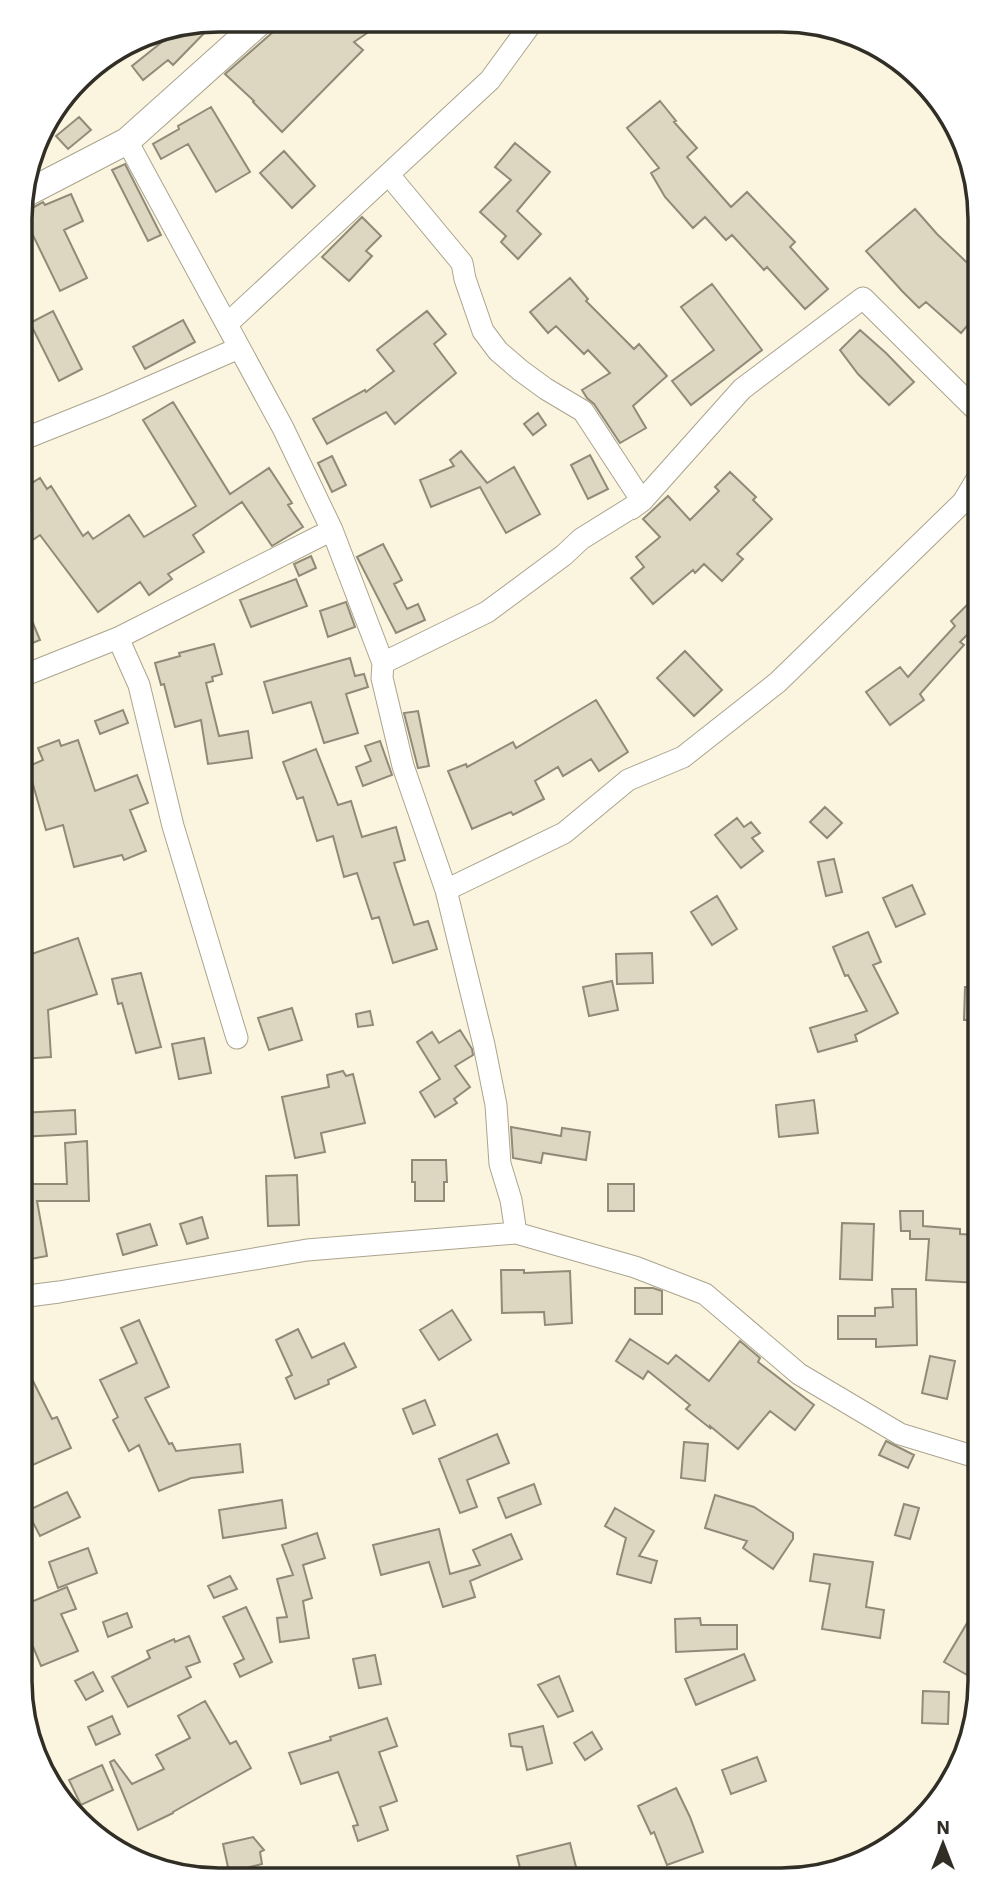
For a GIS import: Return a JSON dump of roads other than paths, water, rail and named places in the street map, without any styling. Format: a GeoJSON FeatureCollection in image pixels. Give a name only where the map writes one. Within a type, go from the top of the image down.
{"type":"FeatureCollection","features":[{"type":"Feature","properties":{"kind":"street"},"geometry":{"type":"LineString","coordinates":[[34,189],[127,141],[249,32]]}},
{"type":"Feature","properties":{"kind":"street"},"geometry":{"type":"LineString","coordinates":[[227,324],[490,80],[525,32]]}},
{"type":"Feature","properties":{"kind":"street"},"geometry":{"type":"LineString","coordinates":[[127,141],[283,428],[332,530],[383,663],[382,678],[404,766],[446,890],[494,1093],[500,1164],[511,1200],[516,1233]]}},
{"type":"Feature","properties":{"kind":"street"},"geometry":{"type":"LineString","coordinates":[[389,176],[462,263],[483,331],[498,351],[546,389],[583,411],[642,501]]}},
{"type":"Feature","properties":{"kind":"street"},"geometry":{"type":"LineString","coordinates":[[383,663],[487,612],[564,555],[581,539],[642,501],[742,389],[863,298],[968,402]]}},
{"type":"Feature","properties":{"kind":"street"},"geometry":{"type":"LineString","coordinates":[[32,436],[239,348]]}},
{"type":"Feature","properties":{"kind":"street"},"geometry":{"type":"LineString","coordinates":[[446,890],[564,833],[628,780],[683,757],[778,682],[963,502],[968,494]]}},
{"type":"Feature","properties":{"kind":"street"},"geometry":{"type":"LineString","coordinates":[[32,672],[118,638],[332,530]]}},
{"type":"Feature","properties":{"kind":"street"},"geometry":{"type":"LineString","coordinates":[[118,638],[139,685],[173,826],[237,1038]]}},
{"type":"Feature","properties":{"kind":"street"},"geometry":{"type":"LineString","coordinates":[[32,1295],[307,1250],[516,1233],[635,1267],[705,1294],[799,1374],[900,1434],[967,1454]]}}]}
